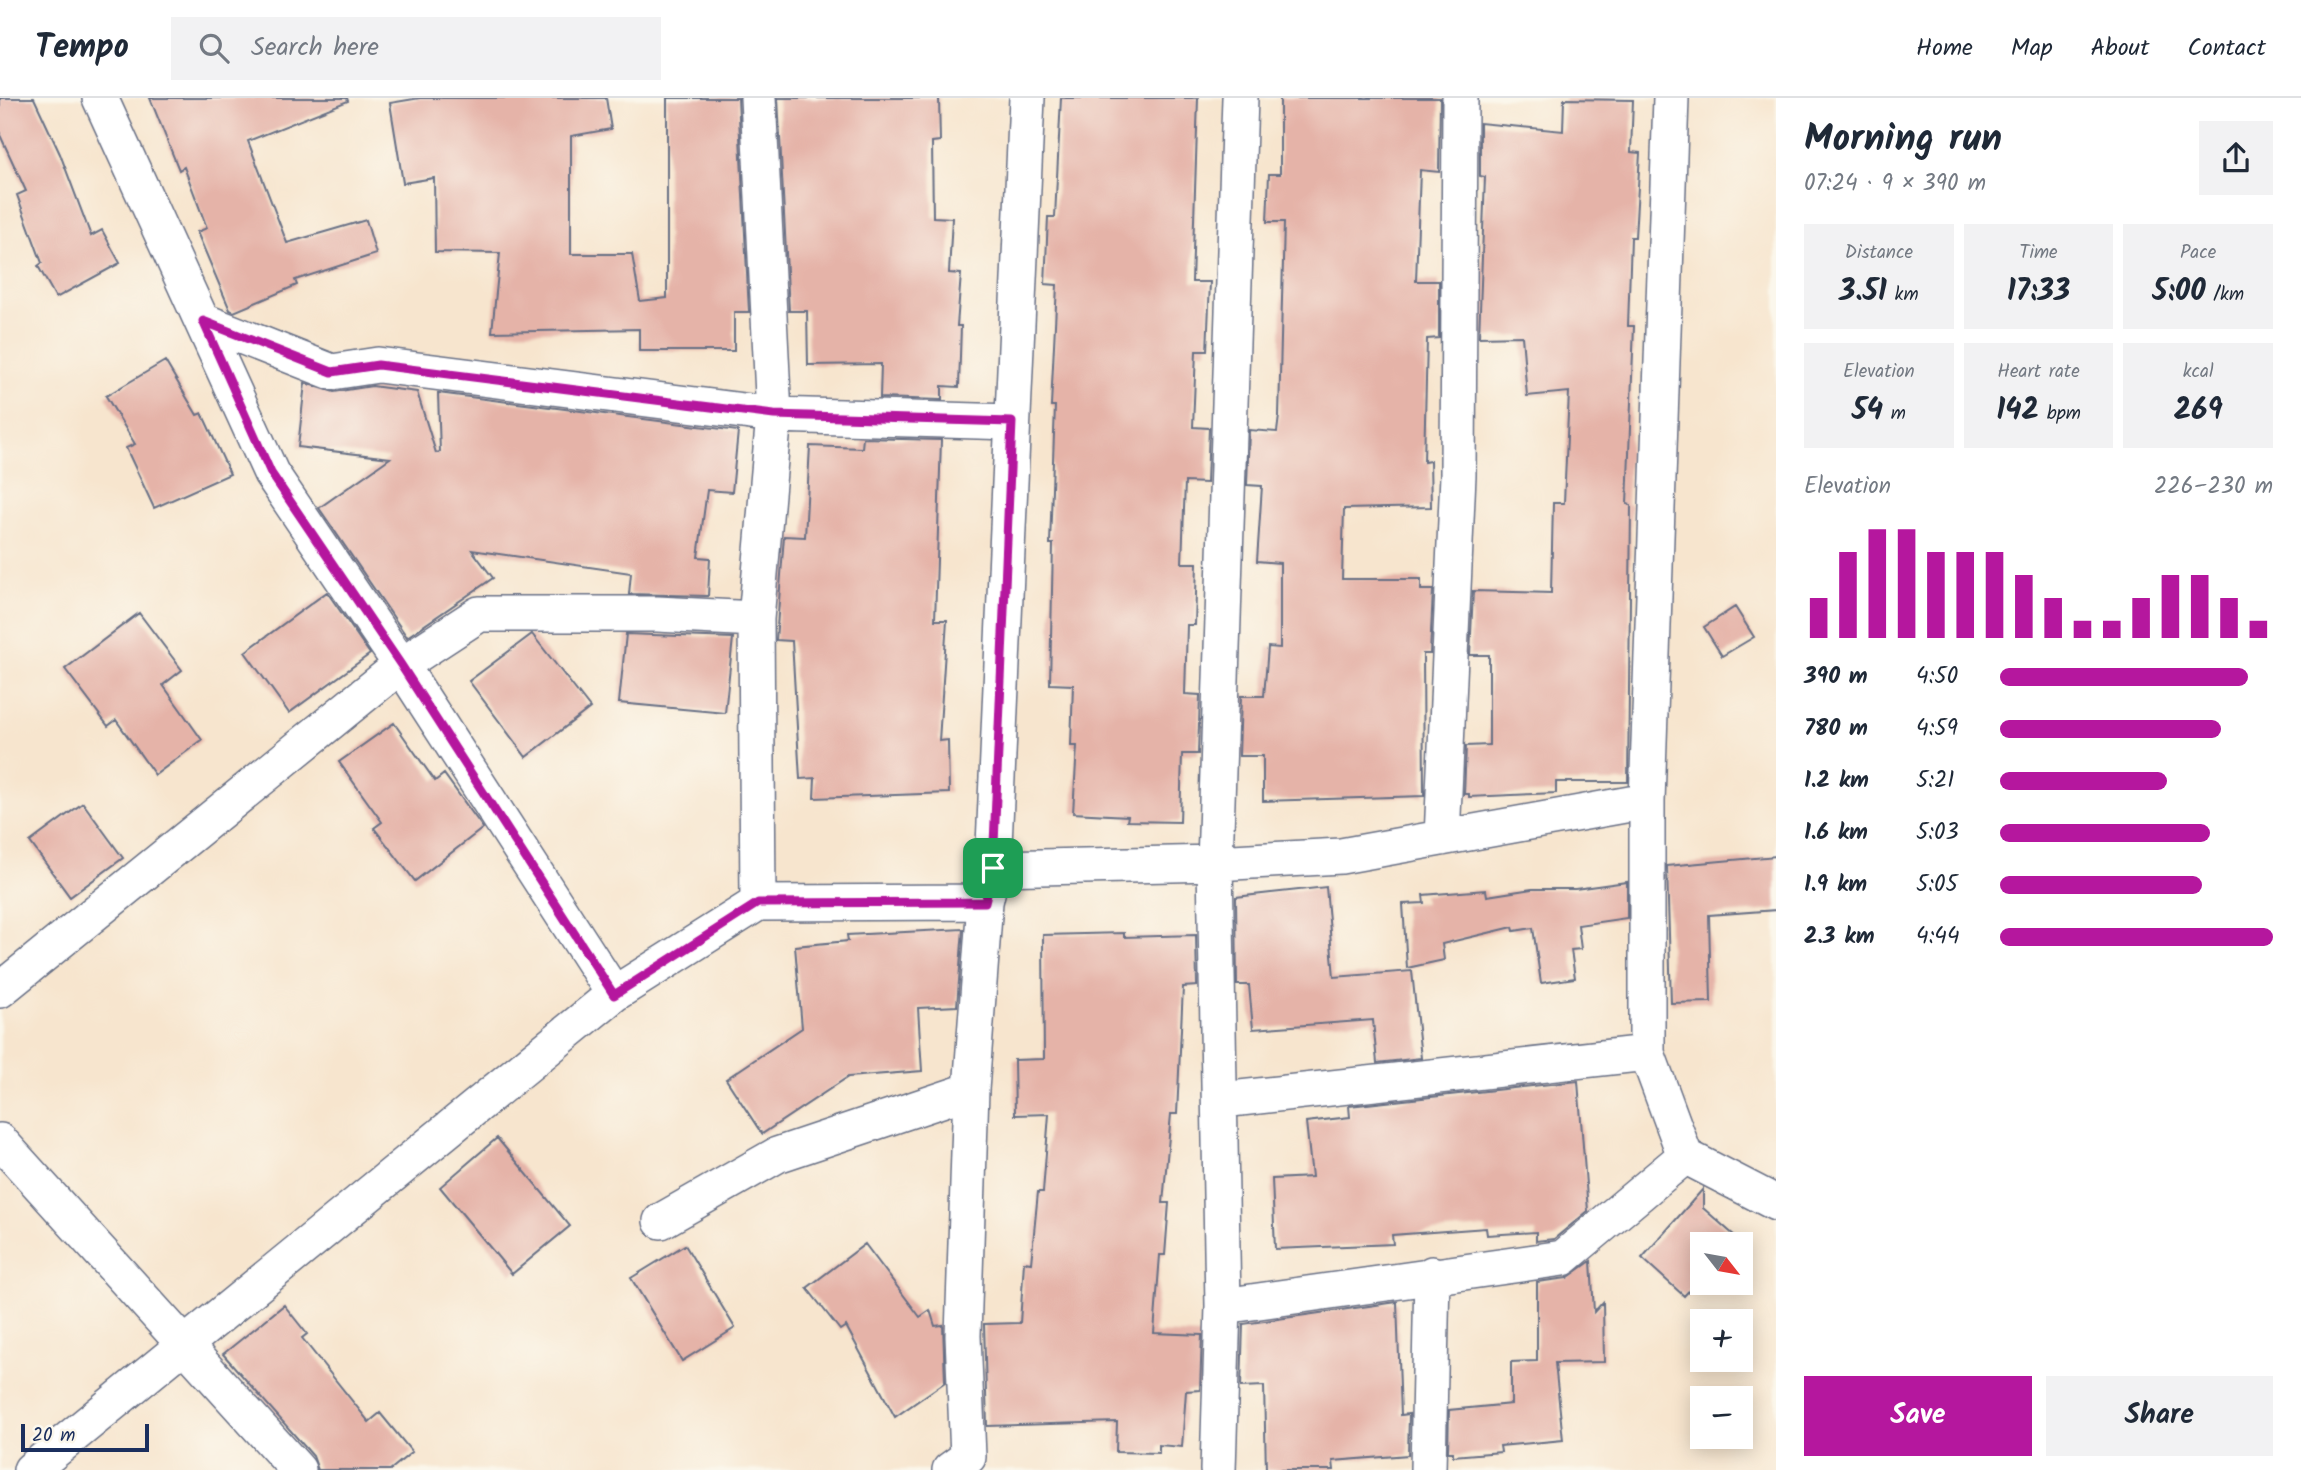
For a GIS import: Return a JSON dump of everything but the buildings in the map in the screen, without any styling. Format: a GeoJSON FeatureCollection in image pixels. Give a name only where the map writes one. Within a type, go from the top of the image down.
{"type":"FeatureCollection","features":[{"type":"Feature","properties":{"kind":"street"},"geometry":{"type":"LineString","coordinates":[[100,98],[271,473],[401,665],[614,995]]}},
{"type":"Feature","properties":{"kind":"street"},"geometry":{"type":"LineString","coordinates":[[758,98],[774,415],[756,619],[758,903]]}},
{"type":"Feature","properties":{"kind":"street"},"geometry":{"type":"LineString","coordinates":[[950,1470],[968,1457],[963,1336],[971,1090],[985,902],[993,868],[1027,98]]}},
{"type":"Feature","properties":{"kind":"street"},"geometry":{"type":"LineString","coordinates":[[1218,1470],[1223,1306],[1215,863],[1240,98]]}},
{"type":"Feature","properties":{"kind":"street"},"geometry":{"type":"LineString","coordinates":[[1441,838],[1458,475],[1460,98]]}},
{"type":"Feature","properties":{"kind":"street"},"geometry":{"type":"LineString","coordinates":[[1671,98],[1647,801],[1647,1053],[1685,1156],[1776,1203]]}},
{"type":"Feature","properties":{"kind":"street"},"geometry":{"type":"LineString","coordinates":[[203,321],[332,372],[378,365],[774,415],[1012,422]]}},
{"type":"Feature","properties":{"kind":"street"},"geometry":{"type":"LineString","coordinates":[[0,990],[401,665],[479,614],[657,614],[756,619]]}},
{"type":"Feature","properties":{"kind":"street"},"geometry":{"type":"LineString","coordinates":[[993,868],[1215,863],[1341,856],[1647,801]]}},
{"type":"Feature","properties":{"kind":"street"},"geometry":{"type":"LineString","coordinates":[[31,1470],[614,995],[758,903],[985,902]]}},
{"type":"Feature","properties":{"kind":"street"},"geometry":{"type":"LineString","coordinates":[[1220,1104],[1231,1099],[1647,1053]]}},
{"type":"Feature","properties":{"kind":"street"},"geometry":{"type":"LineString","coordinates":[[661,1221],[777,1155],[971,1090]]}},
{"type":"Feature","properties":{"kind":"street"},"geometry":{"type":"LineString","coordinates":[[0,1141],[298,1470]]}},
{"type":"Feature","properties":{"kind":"street"},"geometry":{"type":"LineString","coordinates":[[1223,1306],[1432,1274],[1563,1258],[1685,1156]]}},
{"type":"Feature","properties":{"kind":"street"},"geometry":{"type":"LineString","coordinates":[[1428,1470],[1432,1274]]}},
{"type":"Feature","properties":{"kind":"route"},"geometry":{"type":"LineString","coordinates":[[203,321],[332,372],[378,365],[774,415],[1012,422],[993,868],[985,902],[758,903],[614,995],[401,665],[271,473],[203,321]]}}]}
